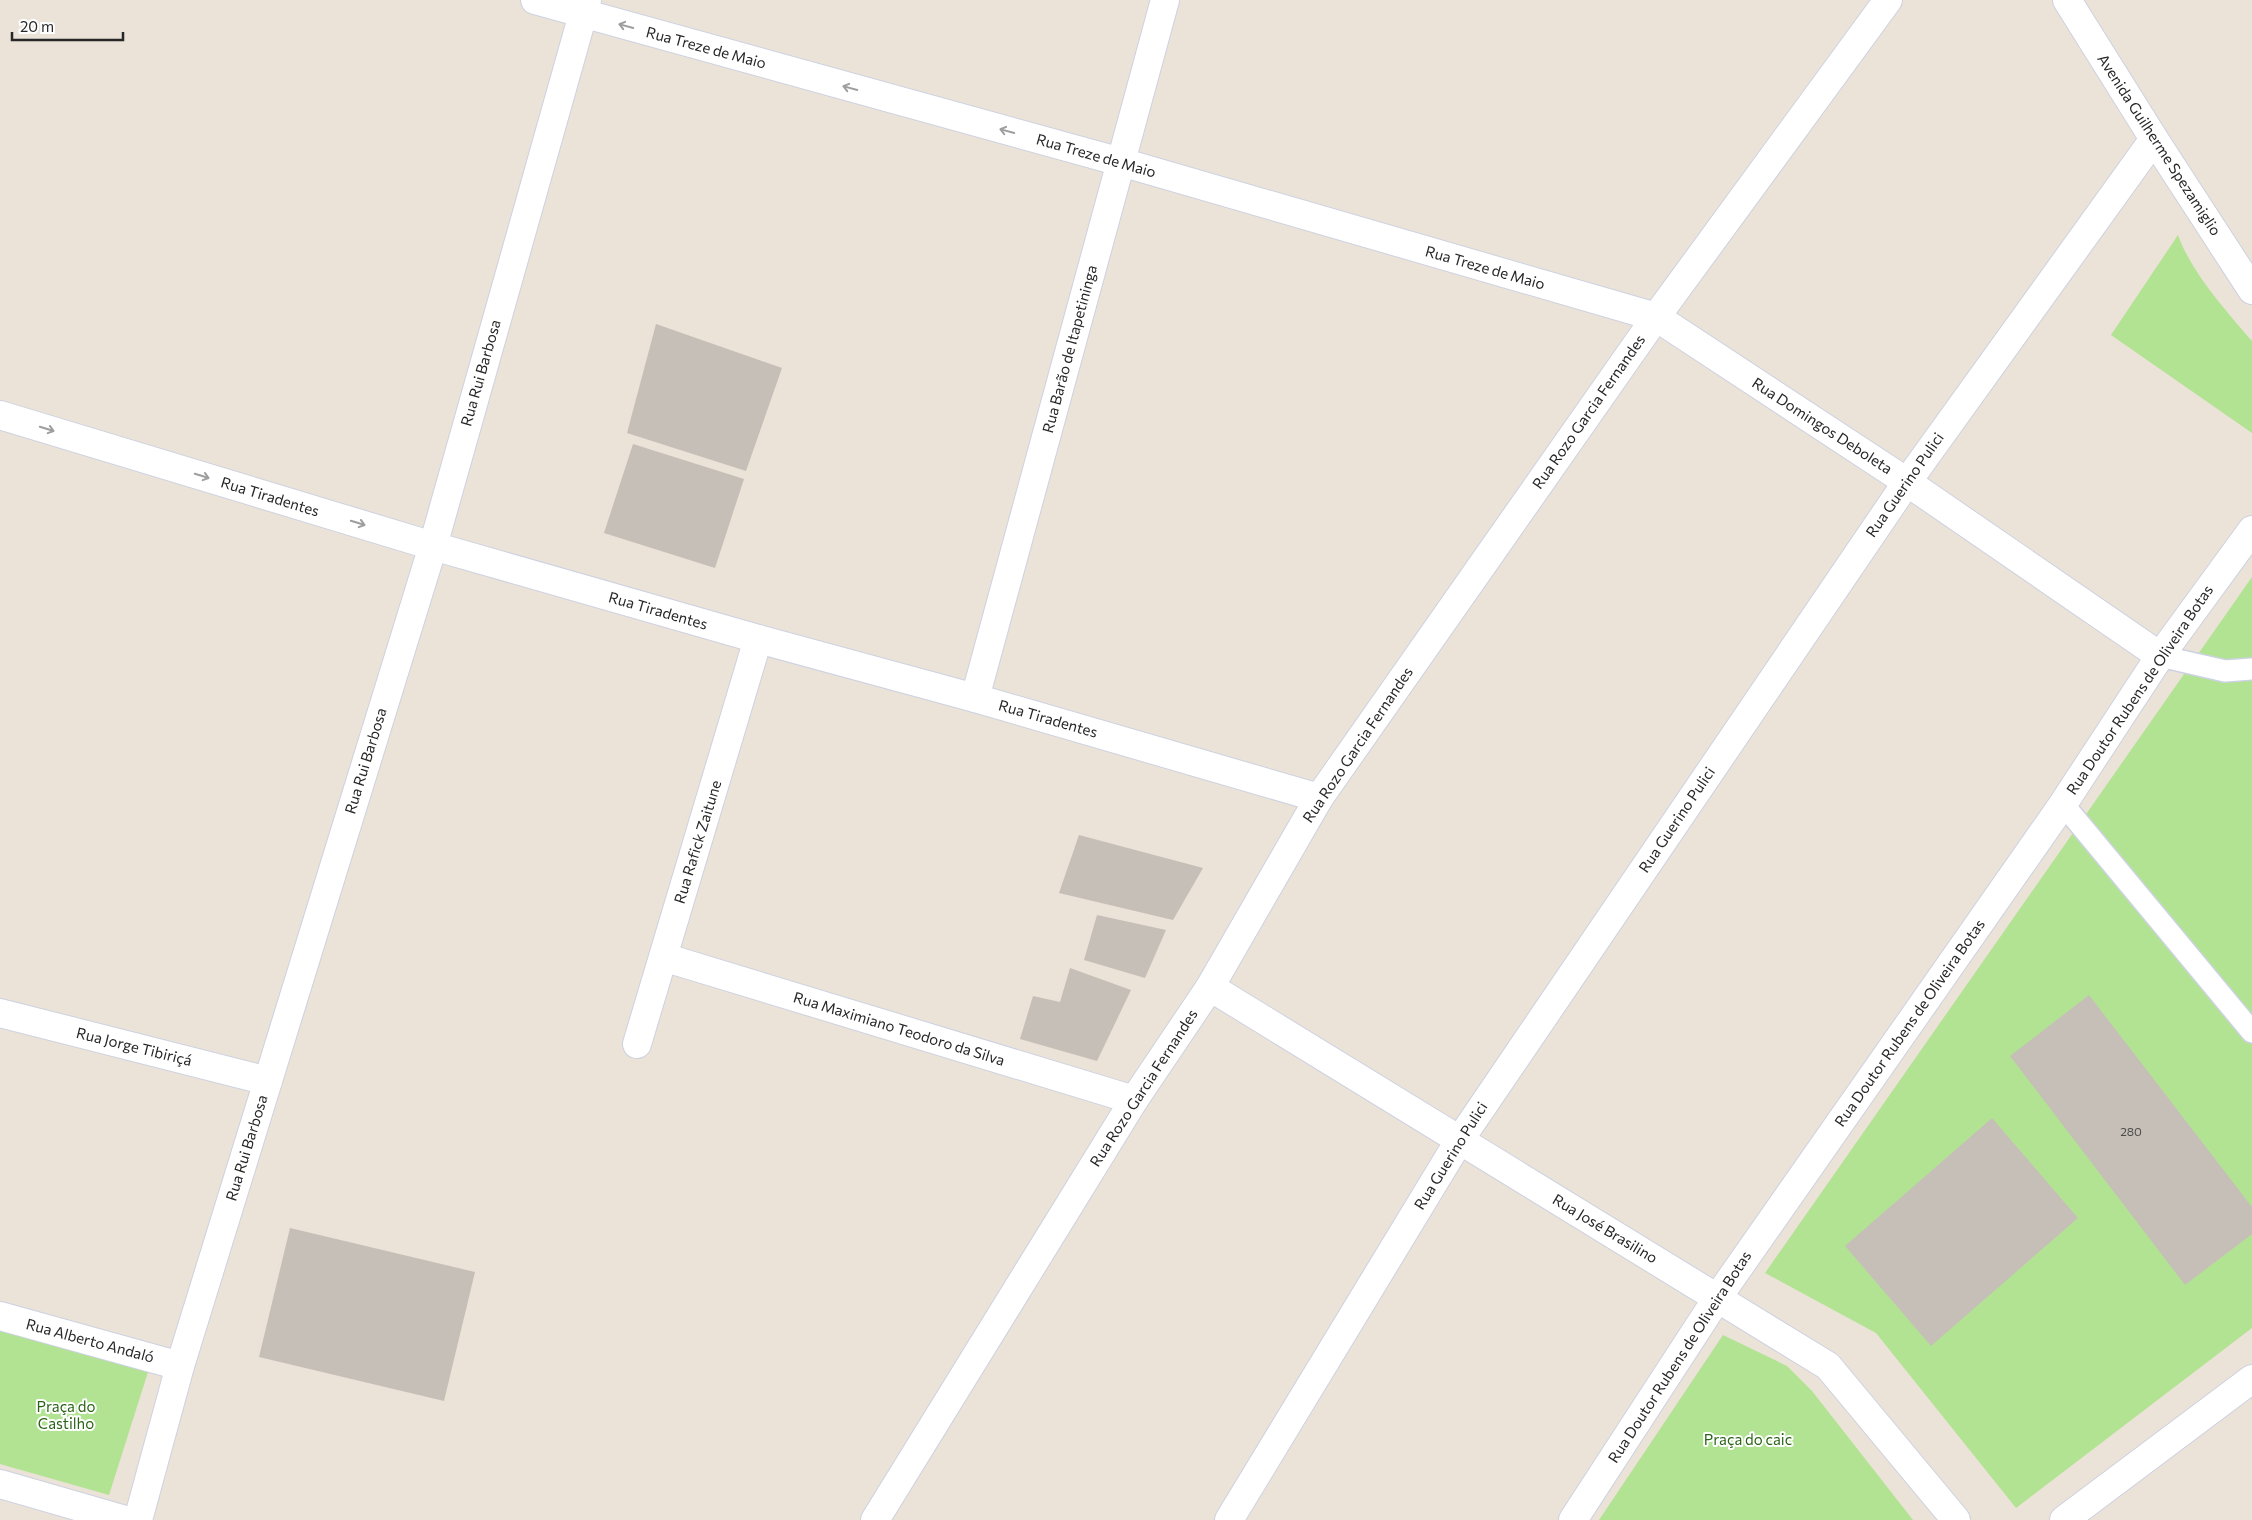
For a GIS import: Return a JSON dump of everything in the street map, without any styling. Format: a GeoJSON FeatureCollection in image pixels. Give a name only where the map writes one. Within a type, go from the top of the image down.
{"type":"FeatureCollection","features":[{"type":"Feature","properties":{"kind":"street","name":"Rua Treze de Maio"},"geometry":{"type":"LineString","coordinates":[[535,0],[584,7],[1656,317]]}},
{"type":"Feature","properties":{"kind":"street","name":"Rua Barão de Itapetininga"},"geometry":{"type":"LineString","coordinates":[[975,698],[1165,0]]}},
{"type":"Feature","properties":{"kind":"street","name":"Rua Rozo Garcia Fernandes"},"geometry":{"type":"LineString","coordinates":[[875,1520],[1134,1100],[1210,987],[1319,798],[1656,317],[1888,0]]}},
{"type":"Feature","properties":{"kind":"street","name":"Avenida Guilherme Spezamiglio"},"geometry":{"type":"LineString","coordinates":[[2067,0],[2252,290]]}},
{"type":"Feature","properties":{"kind":"street","name":"Rua Rui Barbosa"},"geometry":{"type":"LineString","coordinates":[[138,1520],[180,1366],[432,546],[584,7]]}},
{"type":"Feature","properties":{"kind":"street","name":"Rua Guerino Pulici"},"geometry":{"type":"LineString","coordinates":[[1229,1520],[1459,1141],[1906,482],[2154,139]]}},
{"type":"Feature","properties":{"kind":"street","name":"Rua Domingos Deboleta"},"geometry":{"type":"LineString","coordinates":[[1656,317],[1906,482],[2160,656]]}},
{"type":"Feature","properties":{"kind":"street","name":"Rua Tiradentes"},"geometry":{"type":"LineString","coordinates":[[0,415],[432,546],[758,639],[975,698],[1319,798]]}},
{"type":"Feature","properties":{"kind":"street","name":"Rua Doutor Rubens de Oliveira Botas"},"geometry":{"type":"LineString","coordinates":[[1573,1520],[1718,1297],[2063,804],[2160,656],[2252,530]]}},
{"type":"Feature","properties":{"kind":"street","name":"Rua Rafick Zaitune"},"geometry":{"type":"LineString","coordinates":[[637,1044],[758,639]]}},
{"type":"Feature","properties":{"kind":"street","name":"Rua Maximiano Teodoro da Silva"},"geometry":{"type":"LineString","coordinates":[[663,957],[1134,1100]]}},
{"type":"Feature","properties":{"kind":"street","name":"Rua José Brasilino"},"geometry":{"type":"LineString","coordinates":[[1210,987],[1828,1366],[1956,1520]]}},
{"type":"Feature","properties":{"kind":"street","name":"Rua Jorge Tibiriçá"},"geometry":{"type":"LineString","coordinates":[[0,1012],[268,1081]]}},
{"type":"Feature","properties":{"kind":"street","name":"Rua Alberto Andaló"},"geometry":{"type":"LineString","coordinates":[[0,1316],[180,1366]]}},
{"type":"Feature","properties":{"kind":"street"},"geometry":{"type":"LineString","coordinates":[[2064,1520],[2252,1379]]}},
{"type":"Feature","properties":{"kind":"street"},"geometry":{"type":"LineString","coordinates":[[0,1484],[125,1520]]}},
{"type":"Feature","properties":{"kind":"lane"},"geometry":{"type":"LineString","coordinates":[[2160,656],[2225,671],[2252,669]]}},
{"type":"Feature","properties":{"kind":"lane"},"geometry":{"type":"LineString","coordinates":[[2063,804],[2252,1032]]}},
{"type":"Feature","properties":{"kind":"green space"},"geometry":{"type":"Polygon","coordinates":[[[2178,235],[2201,277],[2252,341],[2252,433],[2111,335],[2178,235]]]}},
{"type":"Feature","properties":{"kind":"green space"},"geometry":{"type":"Polygon","coordinates":[[[2252,577],[2252,1328],[2016,1508],[1876,1333],[1765,1273],[2252,577]]]}},
{"type":"Feature","properties":{"kind":"green space","name":"Praça do Castilho"},"geometry":{"type":"Polygon","coordinates":[[[0,1330],[148,1372],[109,1495],[0,1464],[0,1330]]]}},
{"type":"Feature","properties":{"kind":"green space","name":"Praça do caic"},"geometry":{"type":"Polygon","coordinates":[[[1723,1335],[1787,1366],[1812,1391],[1913,1520],[1599,1520],[1723,1335]]]}},
{"type":"Feature","properties":{"kind":"building"},"geometry":{"type":"Polygon","coordinates":[[[656,324],[782,368],[746,471],[627,433],[656,324]]]}},
{"type":"Feature","properties":{"kind":"building"},"geometry":{"type":"Polygon","coordinates":[[[633,444],[744,479],[715,568],[604,533],[633,444]]]}},
{"type":"Feature","properties":{"kind":"building"},"geometry":{"type":"Polygon","coordinates":[[[1079,835],[1203,868],[1173,920],[1059,893],[1079,835]]]}},
{"type":"Feature","properties":{"kind":"building"},"geometry":{"type":"Polygon","coordinates":[[[1097,915],[1166,930],[1145,978],[1084,960],[1097,915]]]}},
{"type":"Feature","properties":{"kind":"building"},"geometry":{"type":"Polygon","coordinates":[[[1070,968],[1131,990],[1097,1061],[1020,1039],[1033,996],[1060,1002],[1070,968]]]}},
{"type":"Feature","properties":{"kind":"building"},"geometry":{"type":"Polygon","coordinates":[[[2089,995],[2252,1207],[2252,1234],[2185,1285],[2010,1056],[2089,995]]]}},
{"type":"Feature","properties":{"kind":"building"},"geometry":{"type":"Polygon","coordinates":[[[1992,1118],[2078,1218],[1931,1346],[1845,1246],[1992,1118]]]}},
{"type":"Feature","properties":{"kind":"building"},"geometry":{"type":"Polygon","coordinates":[[[290,1228],[475,1272],[444,1401],[259,1357],[290,1228]]]}}]}
